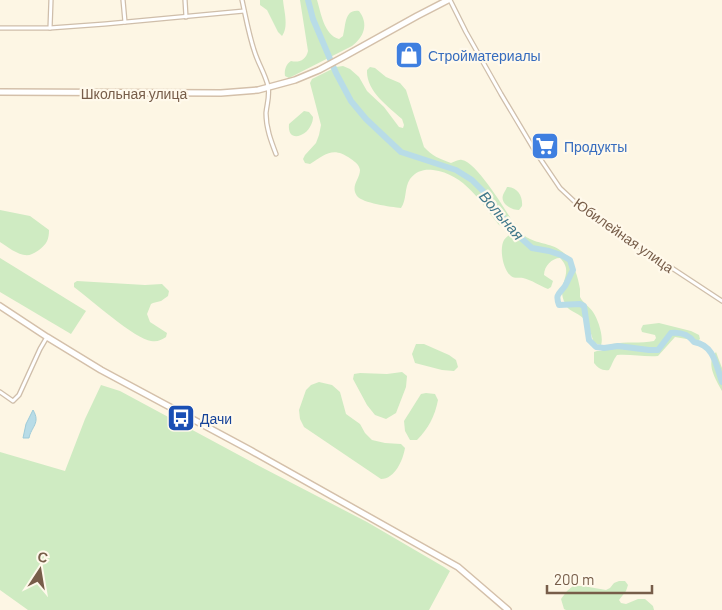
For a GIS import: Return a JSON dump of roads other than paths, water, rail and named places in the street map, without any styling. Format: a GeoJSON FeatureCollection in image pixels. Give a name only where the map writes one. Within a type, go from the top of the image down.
{"type":"FeatureCollection","features":[{"type":"Feature","properties":{"kind":"street"},"geometry":{"type":"LineString","coordinates":[[50,28],[51,0]]}},
{"type":"Feature","properties":{"kind":"street"},"geometry":{"type":"LineString","coordinates":[[123,0],[125,22]]}},
{"type":"Feature","properties":{"kind":"street"},"geometry":{"type":"LineString","coordinates":[[185,0],[186,17]]}},
{"type":"Feature","properties":{"kind":"street"},"geometry":{"type":"LineString","coordinates":[[242,0],[255,54],[264,72],[268,88],[267,125],[269,137],[276,154]]}},
{"type":"Feature","properties":{"kind":"street","name":"Школьная улица"},"geometry":{"type":"LineString","coordinates":[[0,92],[221,93],[245,92],[268,88],[319,70],[449,0]]}},
{"type":"Feature","properties":{"kind":"street","name":"Юбилейная улица"},"geometry":{"type":"LineString","coordinates":[[449,0],[535,151],[560,188],[576,203],[602,222],[722,301]]}},
{"type":"Feature","properties":{"kind":"street"},"geometry":{"type":"LineString","coordinates":[[0,28],[50,28],[244,11]]}},
{"type":"Feature","properties":{"kind":"street"},"geometry":{"type":"LineString","coordinates":[[0,306],[101,370],[251,450],[457,567],[508,610]]}},
{"type":"Feature","properties":{"kind":"street"},"geometry":{"type":"LineString","coordinates":[[0,392],[14,401],[47,337]]}},
{"type":"Feature","properties":{"kind":"water"},"geometry":{"type":"Polygon","coordinates":[[[33,410],[36,418],[35,425],[29,438],[23,438],[26,424],[33,410]]]}},
{"type":"Feature","properties":{"kind":"waterway","name":"Вольная"},"geometry":{"type":"LineString","coordinates":[[308,0],[313,19],[336,73],[351,101],[366,119],[401,152],[456,170],[472,180],[487,195],[499,213],[521,238],[532,248],[549,251],[570,260],[573,270],[565,286],[558,294],[557,299],[559,305],[580,304],[584,306],[589,340],[596,347],[618,346],[658,350],[671,333],[681,333],[710,351],[722,382]]}},
{"type":"Feature","properties":{"kind":"place","name":"Стройматериалы"},"geometry":{"type":"Point","coordinates":[409,55]}},
{"type":"Feature","properties":{"kind":"place","name":"Продукты"},"geometry":{"type":"Point","coordinates":[545,146]}},
{"type":"Feature","properties":{"kind":"place","name":"Дачи"},"geometry":{"type":"Point","coordinates":[181,418]}}]}
